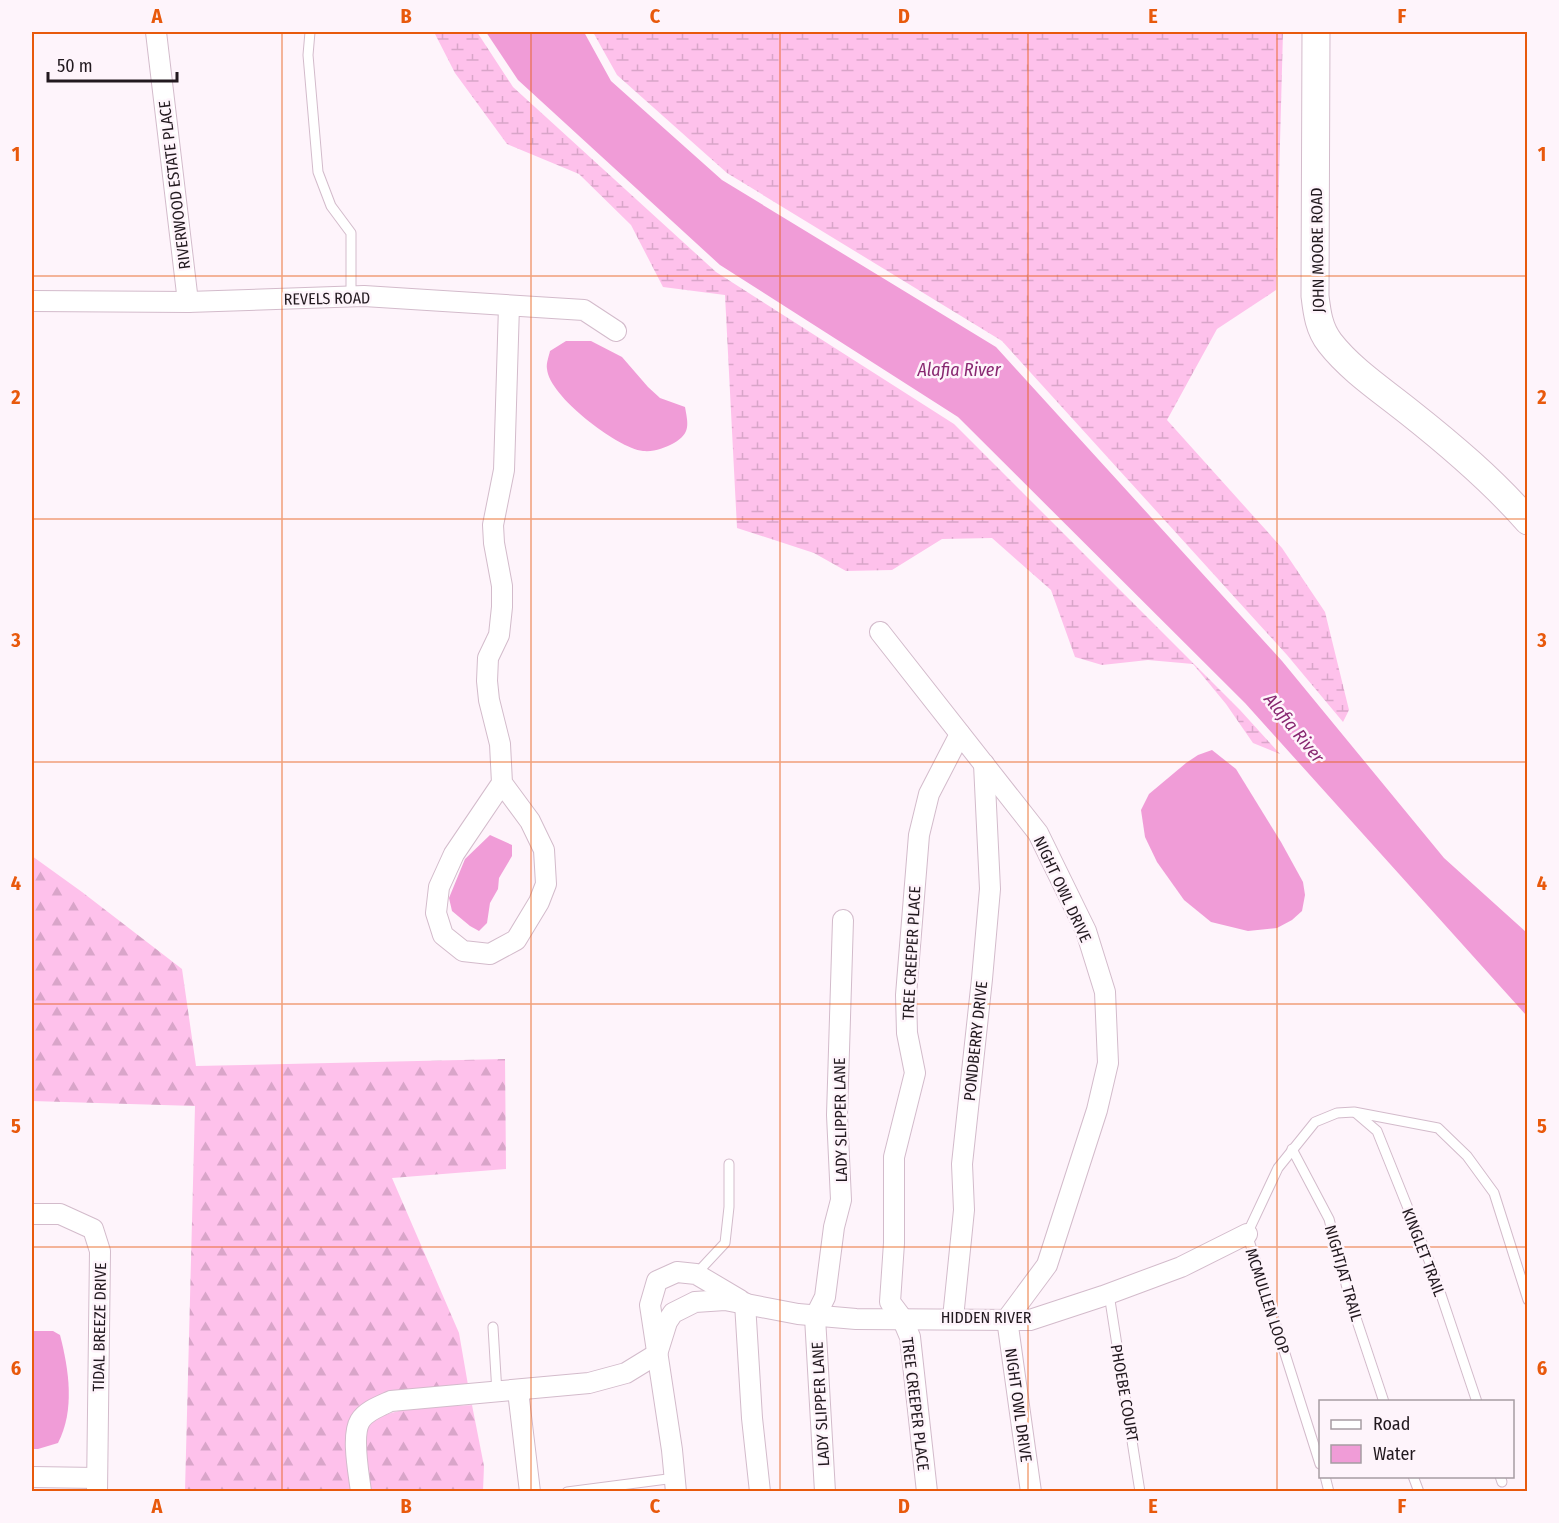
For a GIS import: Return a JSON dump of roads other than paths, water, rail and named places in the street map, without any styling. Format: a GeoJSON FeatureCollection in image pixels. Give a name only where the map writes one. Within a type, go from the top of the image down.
{"type":"FeatureCollection","features":[{"type":"Feature","properties":{"kind":"street","name":"RIVERWOOD ESTATE PLACE"},"geometry":{"type":"LineString","coordinates":[[156,32],[188,302]]}},
{"type":"Feature","properties":{"kind":"street","name":"JOHN MOORE ROAD"},"geometry":{"type":"LineString","coordinates":[[1316,32],[1315,296],[1317,316],[1322,330],[1348,363],[1460,453],[1504,495],[1527,521]]}},
{"type":"Feature","properties":{"kind":"street","name":"REVELS ROAD"},"geometry":{"type":"LineString","coordinates":[[32,301],[188,302],[351,296],[584,310],[616,331]]}},
{"type":"Feature","properties":{"kind":"street"},"geometry":{"type":"LineString","coordinates":[[502,783],[454,854],[439,887],[436,913],[443,935],[462,951],[490,954],[516,940],[539,902],[546,884],[544,850],[530,821],[502,783],[500,744],[489,700],[487,670],[488,658],[499,635],[502,607],[502,586],[493,525],[504,470],[509,306]]}},
{"type":"Feature","properties":{"kind":"street","name":"NIGHT OWL DRIVE"},"geometry":{"type":"LineString","coordinates":[[880,633],[1038,833],[1086,931],[1105,992],[1108,1063],[1097,1110],[1047,1265],[1007,1319],[1031,1491]]}},
{"type":"Feature","properties":{"kind":"street","name":"TREE CREEPER PLACE"},"geometry":{"type":"LineString","coordinates":[[927,1491],[910,1337],[902,1318],[890,1302],[894,1243],[894,1157],[915,1073],[907,1034],[906,994],[919,835],[929,794],[960,734]]}},
{"type":"Feature","properties":{"kind":"street","name":"PONDBERRY DRIVE"},"geometry":{"type":"LineString","coordinates":[[954,1318],[964,1210],[962,1164],[990,889],[984,764]]}},
{"type":"Feature","properties":{"kind":"street","name":"LADY SLIPPER LANE"},"geometry":{"type":"LineString","coordinates":[[825,1491],[815,1317],[825,1297],[834,1227],[841,1200],[837,1115],[843,920]]}},
{"type":"Feature","properties":{"kind":"street","name":"TIDAL BREEZE DRIVE"},"geometry":{"type":"LineString","coordinates":[[32,1214],[60,1214],[93,1229],[100,1251],[97,1485]]}},
{"type":"Feature","properties":{"kind":"street","name":"HIDDEN RIVER"},"geometry":{"type":"LineString","coordinates":[[657,1354],[667,1322],[673,1313],[683,1307],[709,1300],[745,1303],[815,1317],[1030,1320],[1181,1267],[1247,1234]]}},
{"type":"Feature","properties":{"kind":"street","name":"HIDDEN RIVER"},"geometry":{"type":"LineString","coordinates":[[676,1485],[650,1305],[657,1281],[677,1272],[696,1274],[745,1303]]}},
{"type":"Feature","properties":{"kind":"street"},"geometry":{"type":"LineString","coordinates":[[745,1303],[752,1418],[760,1491]]}},
{"type":"Feature","properties":{"kind":"street"},"geometry":{"type":"LineString","coordinates":[[361,1491],[356,1437],[360,1422],[373,1409],[391,1401],[589,1383],[626,1373],[657,1354]]}},
{"type":"Feature","properties":{"kind":"street"},"geometry":{"type":"LineString","coordinates":[[518,1391],[530,1491]]}},
{"type":"Feature","properties":{"kind":"street"},"geometry":{"type":"LineString","coordinates":[[32,1477],[97,1485]]}},
{"type":"Feature","properties":{"kind":"lane"},"geometry":{"type":"LineString","coordinates":[[310,32],[308,55],[318,172],[331,206],[351,233],[351,296]]}},
{"type":"Feature","properties":{"kind":"lane"},"geometry":{"type":"LineString","coordinates":[[1354,1112],[1438,1128],[1467,1156],[1494,1193],[1527,1300]]}},
{"type":"Feature","properties":{"kind":"lane","name":"MCMULLEN LOOP"},"geometry":{"type":"LineString","coordinates":[[1319,1461],[1247,1234],[1278,1168],[1315,1122],[1337,1113],[1354,1112]]}},
{"type":"Feature","properties":{"kind":"lane","name":"KINGLET TRAIL"},"geometry":{"type":"LineString","coordinates":[[1354,1112],[1377,1131],[1432,1268],[1477,1400]]}},
{"type":"Feature","properties":{"kind":"lane","name":"NIGHTJAT TRAIL"},"geometry":{"type":"LineString","coordinates":[[1293,1149],[1329,1219],[1354,1313],[1384,1400]]}},
{"type":"Feature","properties":{"kind":"lane"},"geometry":{"type":"LineString","coordinates":[[696,1274],[725,1243],[729,1207],[729,1164]]}},
{"type":"Feature","properties":{"kind":"lane","name":"PHOEBE COURT"},"geometry":{"type":"LineString","coordinates":[[1109,1294],[1140,1491]]}},
{"type":"Feature","properties":{"kind":"lane"},"geometry":{"type":"LineString","coordinates":[[493,1327],[497,1393]]}},
{"type":"Feature","properties":{"kind":"lane"},"geometry":{"type":"LineString","coordinates":[[567,1491],[676,1485]]}},
{"type":"Feature","properties":{"kind":"water","name":"Alafia River"},"geometry":{"type":"Polygon","coordinates":[[[486,32],[584,32],[611,81],[722,180],[996,347],[1282,661],[1444,858],[1527,933],[1527,1016],[1245,703],[958,417],[720,265],[518,80],[486,32]]]}},
{"type":"Feature","properties":{"kind":"water"},"geometry":{"type":"Polygon","coordinates":[[[566,341],[591,341],[622,357],[660,398],[685,407],[687,428],[683,436],[663,448],[643,451],[617,441],[586,419],[559,393],[547,369],[550,351],[566,341]]]}},
{"type":"Feature","properties":{"kind":"water"},"geometry":{"type":"Polygon","coordinates":[[[1212,750],[1236,769],[1303,882],[1305,895],[1302,911],[1292,920],[1277,928],[1248,931],[1211,922],[1184,900],[1157,862],[1145,837],[1141,810],[1149,794],[1186,763],[1212,750]]]}},
{"type":"Feature","properties":{"kind":"water"},"geometry":{"type":"Polygon","coordinates":[[[490,835],[512,845],[512,856],[499,878],[498,889],[490,903],[487,923],[479,931],[452,911],[449,898],[465,859],[490,835]]]}},
{"type":"Feature","properties":{"kind":"water"},"geometry":{"type":"Polygon","coordinates":[[[32,1331],[53,1331],[60,1335],[69,1390],[67,1417],[58,1443],[38,1449],[32,1449],[32,1331]]]}}]}
